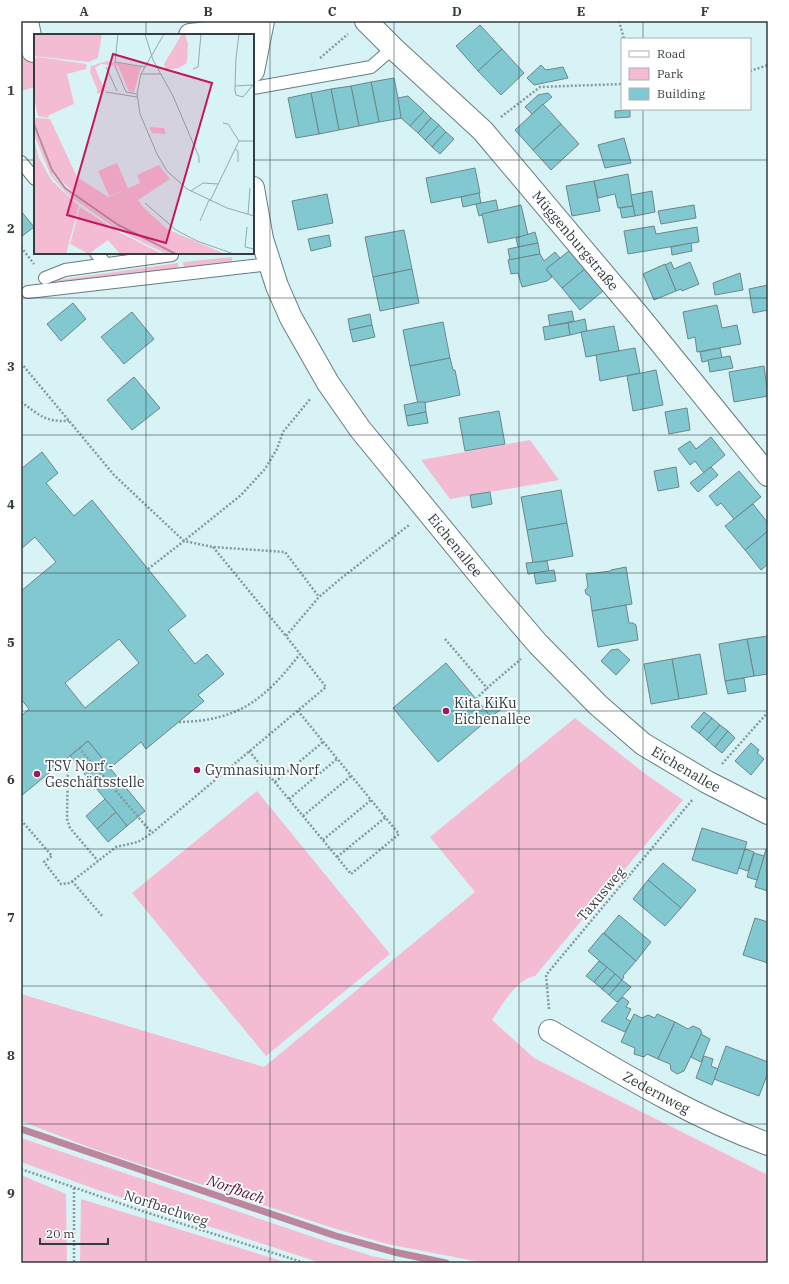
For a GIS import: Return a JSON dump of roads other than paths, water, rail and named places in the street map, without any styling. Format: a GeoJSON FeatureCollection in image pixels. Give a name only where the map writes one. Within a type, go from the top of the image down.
{"type":"FeatureCollection","features":[{"type":"Feature","properties":{"kind":"street"},"geometry":{"type":"LineString","coordinates":[[27,21],[34,51]]}},
{"type":"Feature","properties":{"kind":"street","name":"Müggenburgstraße"},"geometry":{"type":"LineString","coordinates":[[366,21],[483,131],[603,274],[768,476]]}},
{"type":"Feature","properties":{"kind":"street"},"geometry":{"type":"LineString","coordinates":[[197,34],[262,24],[254,66]]}},
{"type":"Feature","properties":{"kind":"street","name":"Eichenallee"},"geometry":{"type":"LineString","coordinates":[[254,201],[257,240],[270,264],[291,318],[328,383],[360,429],[427,512],[538,644],[598,705],[642,744],[707,782],[768,813]]}},
{"type":"Feature","properties":{"kind":"street","name":"Zedernweg"},"geometry":{"type":"LineString","coordinates":[[550,1031],[632,1080],[706,1119],[768,1144]]}},
{"type":"Feature","properties":{"kind":"lane"},"geometry":{"type":"LineString","coordinates":[[254,88],[371,68],[393,48]]}},
{"type":"Feature","properties":{"kind":"lane"},"geometry":{"type":"LineString","coordinates":[[21,162],[34,178]]}},
{"type":"Feature","properties":{"kind":"lane"},"geometry":{"type":"LineString","coordinates":[[97,254],[105,263]]}},
{"type":"Feature","properties":{"kind":"lane"},"geometry":{"type":"LineString","coordinates":[[44,278],[65,270],[175,254]]}},
{"type":"Feature","properties":{"kind":"lane"},"geometry":{"type":"LineString","coordinates":[[28,292],[270,264]]}},
{"type":"Feature","properties":{"kind":"waterway","name":"Norfbach"},"geometry":{"type":"LineString","coordinates":[[21,1129],[336,1236],[394,1252],[446,1263]]}},
{"type":"Feature","properties":{"kind":"place","name":"Kita KiKu Eichenallee"},"geometry":{"type":"Point","coordinates":[446,711]}},
{"type":"Feature","properties":{"kind":"place","name":"Gymnasium Norf"},"geometry":{"type":"Point","coordinates":[197,770]}},
{"type":"Feature","properties":{"kind":"place","name":"TSV Norf - Geschäftsstelle"},"geometry":{"type":"Point","coordinates":[37,774]}}]}
